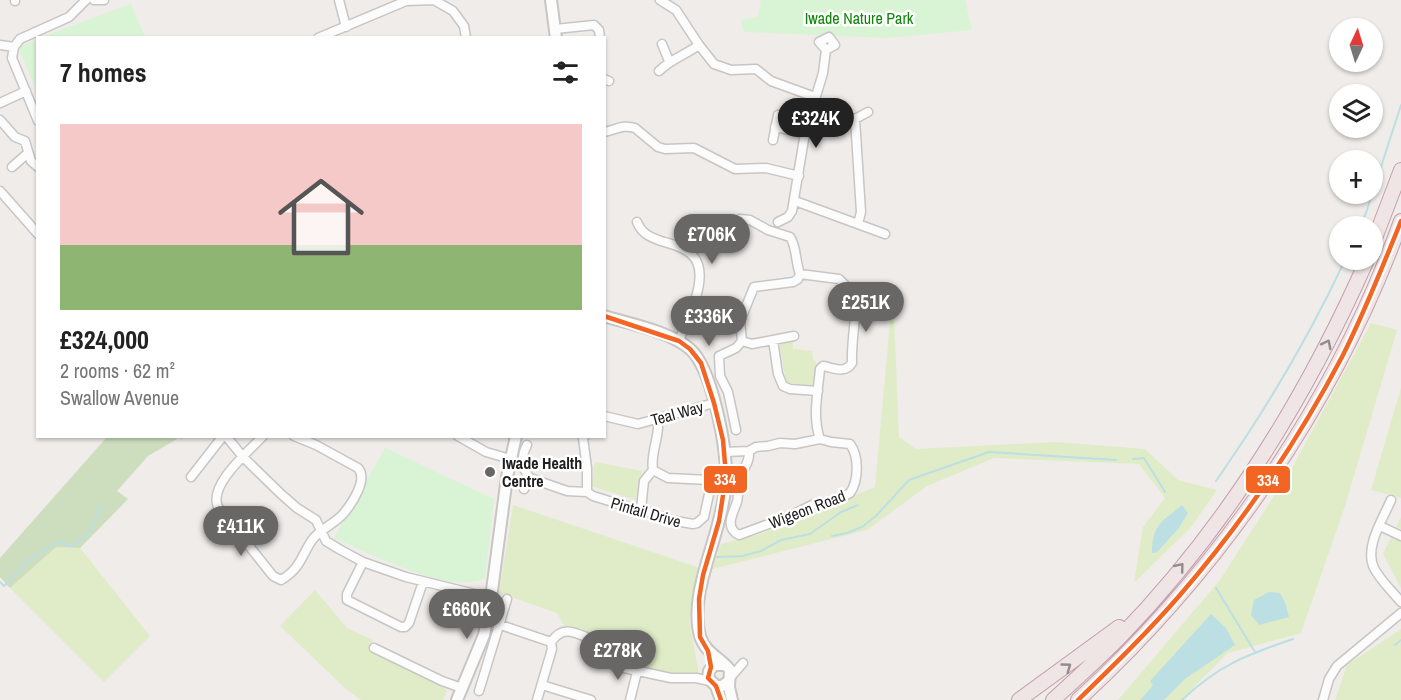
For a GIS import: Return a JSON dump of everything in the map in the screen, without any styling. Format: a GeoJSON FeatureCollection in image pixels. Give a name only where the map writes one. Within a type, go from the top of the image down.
{"type":"FeatureCollection","features":[{"type":"Feature","properties":{"kind":"highway"},"geometry":{"type":"LineString","coordinates":[[1383,217],[1401,170]]}},
{"type":"Feature","properties":{"kind":"highway"},"geometry":{"type":"LineString","coordinates":[[1078,700],[1133,646],[1180,595],[1244,515],[1269,479],[1315,404],[1358,324],[1401,221]]}},
{"type":"Feature","properties":{"kind":"highway"},"geometry":{"type":"LineString","coordinates":[[1053,700],[1119,638],[1213,526],[1273,439],[1300,395],[1329,341],[1362,270]]}},
{"type":"Feature","properties":{"kind":"highway"},"geometry":{"type":"LineString","coordinates":[[1019,700],[1109,634],[1161,590]]}},
{"type":"Feature","properties":{"kind":"highway"},"geometry":{"type":"LineString","coordinates":[[1092,700],[1168,617],[1180,595]]}},
{"type":"Feature","properties":{"kind":"street"},"geometry":{"type":"LineString","coordinates":[[36,117],[12,57],[14,47],[20,39],[69,16],[86,0]]}},
{"type":"Feature","properties":{"kind":"street"},"geometry":{"type":"LineString","coordinates":[[94,0],[104,0]]}},
{"type":"Feature","properties":{"kind":"street"},"geometry":{"type":"LineString","coordinates":[[339,0],[346,27]]}},
{"type":"Feature","properties":{"kind":"street"},"geometry":{"type":"LineString","coordinates":[[323,36],[406,0],[434,0],[453,11],[464,26],[466,36]]}},
{"type":"Feature","properties":{"kind":"street"},"geometry":{"type":"LineString","coordinates":[[552,0],[556,33],[594,25],[599,30],[600,36]]}},
{"type":"Feature","properties":{"kind":"street"},"geometry":{"type":"LineString","coordinates":[[660,0],[676,10],[714,64],[731,70],[759,71],[771,81],[815,97]]}},
{"type":"Feature","properties":{"kind":"street"},"geometry":{"type":"LineString","coordinates":[[662,44],[669,61]]}},
{"type":"Feature","properties":{"kind":"street"},"geometry":{"type":"LineString","coordinates":[[0,45],[14,47]]}},
{"type":"Feature","properties":{"kind":"street"},"geometry":{"type":"LineString","coordinates":[[659,71],[669,61],[686,55],[699,45]]}},
{"type":"Feature","properties":{"kind":"street"},"geometry":{"type":"LineString","coordinates":[[778,222],[788,218],[795,201],[805,133],[823,73],[826,50]]}},
{"type":"Feature","properties":{"kind":"street"},"geometry":{"type":"LineString","coordinates":[[0,103],[26,92]]}},
{"type":"Feature","properties":{"kind":"street"},"geometry":{"type":"LineString","coordinates":[[811,109],[855,119],[868,112]]}},
{"type":"Feature","properties":{"kind":"street"},"geometry":{"type":"LineString","coordinates":[[773,140],[778,114]]}},
{"type":"Feature","properties":{"kind":"street"},"geometry":{"type":"LineString","coordinates":[[855,119],[861,212],[858,224]]}},
{"type":"Feature","properties":{"kind":"street"},"geometry":{"type":"LineString","coordinates":[[0,120],[15,137],[25,141],[31,161],[36,165]]}},
{"type":"Feature","properties":{"kind":"street"},"geometry":{"type":"LineString","coordinates":[[606,131],[625,125],[630,126],[658,147],[694,148],[707,161],[735,169],[766,168],[800,176]]}},
{"type":"Feature","properties":{"kind":"street"},"geometry":{"type":"LineString","coordinates":[[775,127],[805,133]]}},
{"type":"Feature","properties":{"kind":"street"},"geometry":{"type":"LineString","coordinates":[[12,167],[28,153]]}},
{"type":"Feature","properties":{"kind":"street"},"geometry":{"type":"LineString","coordinates":[[2,193],[36,232]]}},
{"type":"Feature","properties":{"kind":"street"},"geometry":{"type":"LineString","coordinates":[[795,201],[885,234]]}},
{"type":"Feature","properties":{"kind":"street"},"geometry":{"type":"LineString","coordinates":[[28,223],[36,217]]}},
{"type":"Feature","properties":{"kind":"street"},"geometry":{"type":"LineString","coordinates":[[736,430],[728,392],[720,376],[719,356],[736,348],[742,341],[740,321],[744,309],[751,300],[754,287],[793,282],[800,274],[795,260],[794,243],[790,237],[768,230],[757,223],[740,219]]}},
{"type":"Feature","properties":{"kind":"street"},"geometry":{"type":"LineString","coordinates":[[637,227],[646,235],[691,253],[699,265],[700,280],[697,293],[679,341]]}},
{"type":"Feature","properties":{"kind":"street"},"geometry":{"type":"LineString","coordinates":[[724,452],[749,451],[756,447],[780,443],[795,444],[820,439],[816,428],[816,414],[820,369],[823,366],[843,370],[852,363],[855,295],[839,279],[800,274]]}},
{"type":"Feature","properties":{"kind":"street"},"geometry":{"type":"LineString","coordinates":[[606,317],[679,341],[690,349],[700,363],[714,403],[724,452],[726,476],[724,496],[703,575],[698,615],[700,637],[708,651],[730,670],[732,700]]}},
{"type":"Feature","properties":{"kind":"street"},"geometry":{"type":"LineString","coordinates":[[742,341],[752,344],[794,336]]}},
{"type":"Feature","properties":{"kind":"street"},"geometry":{"type":"LineString","coordinates":[[774,340],[778,374],[783,386],[818,391]]}},
{"type":"Feature","properties":{"kind":"street","name":"Teal Way"},"geometry":{"type":"LineString","coordinates":[[606,416],[638,424],[658,420],[667,414],[714,403]]}},
{"type":"Feature","properties":{"kind":"street"},"geometry":{"type":"LineString","coordinates":[[642,509],[644,481],[652,470],[651,460],[656,445],[658,420]]}},
{"type":"Feature","properties":{"kind":"street"},"geometry":{"type":"LineString","coordinates":[[191,477],[222,438]]}},
{"type":"Feature","properties":{"kind":"street"},"geometry":{"type":"LineString","coordinates":[[226,438],[297,508],[315,520],[326,541],[363,562],[423,582],[491,598]]}},
{"type":"Feature","properties":{"kind":"street"},"geometry":{"type":"LineString","coordinates":[[261,438],[218,488],[216,501],[218,507],[273,576],[281,580],[301,563],[312,541],[321,530],[345,513],[363,482],[363,473],[358,468],[298,438]]}},
{"type":"Feature","properties":{"kind":"street"},"geometry":{"type":"LineString","coordinates":[[457,700],[470,668],[472,650],[478,632],[486,620],[491,598],[510,459],[515,438]]}},
{"type":"Feature","properties":{"kind":"street"},"geometry":{"type":"LineString","coordinates":[[582,438],[587,468],[587,492]]}},
{"type":"Feature","properties":{"kind":"street","name":"Wigeon Road"},"geometry":{"type":"LineString","coordinates":[[749,451],[749,462],[740,477],[737,500],[730,516],[734,532],[739,535],[790,516],[814,504],[832,502],[850,493],[855,480],[855,452],[850,444],[820,439]]}},
{"type":"Feature","properties":{"kind":"street"},"geometry":{"type":"LineString","coordinates":[[474,440],[486,452],[510,459]]}},
{"type":"Feature","properties":{"kind":"street"},"geometry":{"type":"LineString","coordinates":[[524,489],[530,478],[524,469],[523,461],[527,445]]}},
{"type":"Feature","properties":{"kind":"street","name":"Pintail Drive"},"geometry":{"type":"LineString","coordinates":[[530,478],[567,491],[587,492],[593,496],[686,524],[697,523],[704,517],[711,485],[709,480],[668,478],[652,470]]}},
{"type":"Feature","properties":{"kind":"street"},"geometry":{"type":"LineString","coordinates":[[1391,500],[1372,545],[1372,564],[1401,602]]}},
{"type":"Feature","properties":{"kind":"street"},"geometry":{"type":"LineString","coordinates":[[1380,526],[1401,536]]}},
{"type":"Feature","properties":{"kind":"street"},"geometry":{"type":"LineString","coordinates":[[363,562],[347,594],[347,600],[401,627],[409,623],[423,582]]}},
{"type":"Feature","properties":{"kind":"street"},"geometry":{"type":"LineString","coordinates":[[449,617],[457,591]]}},
{"type":"Feature","properties":{"kind":"street"},"geometry":{"type":"LineString","coordinates":[[478,691],[507,599]]}},
{"type":"Feature","properties":{"kind":"street"},"geometry":{"type":"LineString","coordinates":[[1323,700],[1329,679],[1337,666],[1401,613]]}},
{"type":"Feature","properties":{"kind":"street"},"geometry":{"type":"LineString","coordinates":[[486,620],[551,642]]}},
{"type":"Feature","properties":{"kind":"street"},"geometry":{"type":"LineString","coordinates":[[537,700],[552,649],[551,642],[557,633],[565,630],[596,640],[607,660],[615,666],[671,678],[711,676],[722,686],[729,680]]}},
{"type":"Feature","properties":{"kind":"street"},"geometry":{"type":"LineString","coordinates":[[374,648],[420,674],[462,688]]}},
{"type":"Feature","properties":{"kind":"street"},"geometry":{"type":"LineString","coordinates":[[708,651],[711,676],[721,700]]}},
{"type":"Feature","properties":{"kind":"street"},"geometry":{"type":"LineString","coordinates":[[711,676],[717,664],[725,665]]}},
{"type":"Feature","properties":{"kind":"street"},"geometry":{"type":"LineString","coordinates":[[630,700],[637,672]]}},
{"type":"Feature","properties":{"kind":"street"},"geometry":{"type":"LineString","coordinates":[[542,686],[591,700]]}},
{"type":"Feature","properties":{"kind":"green space","name":"Iwade Nature Park"},"geometry":{"type":"Polygon","coordinates":[[[761,0],[965,0],[972,30],[888,38],[744,32],[741,20],[758,17],[761,0]]]}},
{"type":"Feature","properties":{"kind":"green space"},"geometry":{"type":"Polygon","coordinates":[[[131,4],[145,36],[45,36],[131,4]]]}},
{"type":"Feature","properties":{"kind":"green space"},"geometry":{"type":"Polygon","coordinates":[[[36,39],[36,89],[18,47],[36,39]]]}},
{"type":"Feature","properties":{"kind":"green space"},"geometry":{"type":"Polygon","coordinates":[[[893,289],[899,437],[916,449],[1055,442],[1145,449],[1178,480],[1217,490],[1191,527],[1134,583],[1143,527],[1165,498],[1139,464],[994,458],[927,486],[867,530],[712,569],[721,544],[757,535],[875,487],[893,289]]]}},
{"type":"Feature","properties":{"kind":"green space"},"geometry":{"type":"Polygon","coordinates":[[[1371,323],[1397,330],[1345,506],[1301,633],[1228,653],[1181,700],[1118,700],[1220,580],[1292,468],[1371,323]]]}},
{"type":"Feature","properties":{"kind":"green space"},"geometry":{"type":"Polygon","coordinates":[[[793,342],[793,349],[812,351],[813,359],[819,367],[816,384],[812,386],[786,382],[780,347],[781,343],[793,342]]]}},
{"type":"Feature","properties":{"kind":"green space"},"geometry":{"type":"Polygon","coordinates":[[[1401,388],[1401,498],[1371,490],[1401,388]]]}},
{"type":"Feature","properties":{"kind":"green space"},"geometry":{"type":"Polygon","coordinates":[[[106,438],[177,439],[148,456],[117,491],[128,499],[80,548],[56,547],[10,588],[0,577],[0,558],[106,438]]]}},
{"type":"Feature","properties":{"kind":"green space"},"geometry":{"type":"Polygon","coordinates":[[[385,448],[494,499],[485,578],[470,582],[432,577],[388,562],[334,538],[385,448]]]}},
{"type":"Feature","properties":{"kind":"green space"},"geometry":{"type":"Polygon","coordinates":[[[595,462],[642,471],[636,500],[591,486],[595,462]]]}},
{"type":"Feature","properties":{"kind":"green space"},"geometry":{"type":"Polygon","coordinates":[[[513,505],[700,568],[689,620],[699,674],[651,671],[616,663],[607,656],[598,637],[564,626],[557,613],[499,593],[513,505]]]}},
{"type":"Feature","properties":{"kind":"green space"},"geometry":{"type":"Polygon","coordinates":[[[1401,517],[1401,588],[1383,554],[1401,517]]]}},
{"type":"Feature","properties":{"kind":"green space"},"geometry":{"type":"Polygon","coordinates":[[[56,547],[80,548],[150,636],[104,682],[10,588],[56,547]]]}},
{"type":"Feature","properties":{"kind":"green space"},"geometry":{"type":"Polygon","coordinates":[[[315,590],[347,628],[373,640],[369,650],[447,690],[443,700],[361,700],[346,689],[280,626],[315,590]]]}},
{"type":"Feature","properties":{"kind":"green space"},"geometry":{"type":"Polygon","coordinates":[[[1401,629],[1401,700],[1335,700],[1347,665],[1401,629]]]}},
{"type":"Feature","properties":{"kind":"water"},"geometry":{"type":"Polygon","coordinates":[[[1182,505],[1188,513],[1179,528],[1157,552],[1152,553],[1156,530],[1182,505]]]}},
{"type":"Feature","properties":{"kind":"water"},"geometry":{"type":"Polygon","coordinates":[[[1269,592],[1280,593],[1289,617],[1259,625],[1251,615],[1254,600],[1269,592]]]}},
{"type":"Feature","properties":{"kind":"water"},"geometry":{"type":"Polygon","coordinates":[[[1211,614],[1226,628],[1235,645],[1185,679],[1164,700],[1140,700],[1153,685],[1150,681],[1211,614]]]}},
{"type":"Feature","properties":{"kind":"water"},"geometry":{"type":"Polygon","coordinates":[[[629,629],[640,637],[642,651],[626,663],[613,660],[614,649],[629,629]]]}},
{"type":"Feature","properties":{"kind":"waterway"},"geometry":{"type":"LineString","coordinates":[[1365,216],[1401,105]]}},
{"type":"Feature","properties":{"kind":"waterway"},"geometry":{"type":"LineString","coordinates":[[1216,481],[1252,428],[1285,373],[1317,317],[1340,270]]}},
{"type":"Feature","properties":{"kind":"waterway"},"geometry":{"type":"LineString","coordinates":[[832,536],[862,527],[876,516],[909,480],[989,452],[1116,460]]}},
{"type":"Feature","properties":{"kind":"waterway"},"geometry":{"type":"LineString","coordinates":[[1133,459],[1144,458],[1165,492]]}},
{"type":"Feature","properties":{"kind":"waterway"},"geometry":{"type":"LineString","coordinates":[[0,582],[4,586],[31,558],[57,542],[72,546],[88,535],[102,504]]}},
{"type":"Feature","properties":{"kind":"waterway"},"geometry":{"type":"LineString","coordinates":[[717,557],[743,556],[761,551],[781,540],[810,534],[841,512],[858,505]]}},
{"type":"Feature","properties":{"kind":"waterway"},"geometry":{"type":"LineString","coordinates":[[1216,588],[1255,652]]}},
{"type":"Feature","properties":{"kind":"waterway"},"geometry":{"type":"LineString","coordinates":[[1182,700],[1208,678],[1234,662],[1293,639]]}},
{"type":"Feature","properties":{"kind":"waterway"},"geometry":{"type":"LineString","coordinates":[[1395,645],[1401,640]]}},
{"type":"Feature","properties":{"kind":"transit line","name":"334"},"geometry":{"type":"LineString","coordinates":[[1078,700],[1143,636],[1180,595],[1226,539],[1268,480],[1307,419],[1343,355],[1401,221]]}},
{"type":"Feature","properties":{"kind":"transit line","name":"334"},"geometry":{"type":"LineString","coordinates":[[606,317],[679,341],[690,349],[701,363],[714,403],[723,440],[726,476],[719,521],[703,575],[699,599],[700,637],[708,651],[711,667],[708,678],[716,686],[721,700]]}},
{"type":"Feature","properties":{"kind":"place","name":"Iwade Health Centre"},"geometry":{"type":"Point","coordinates":[490,472]}}]}
